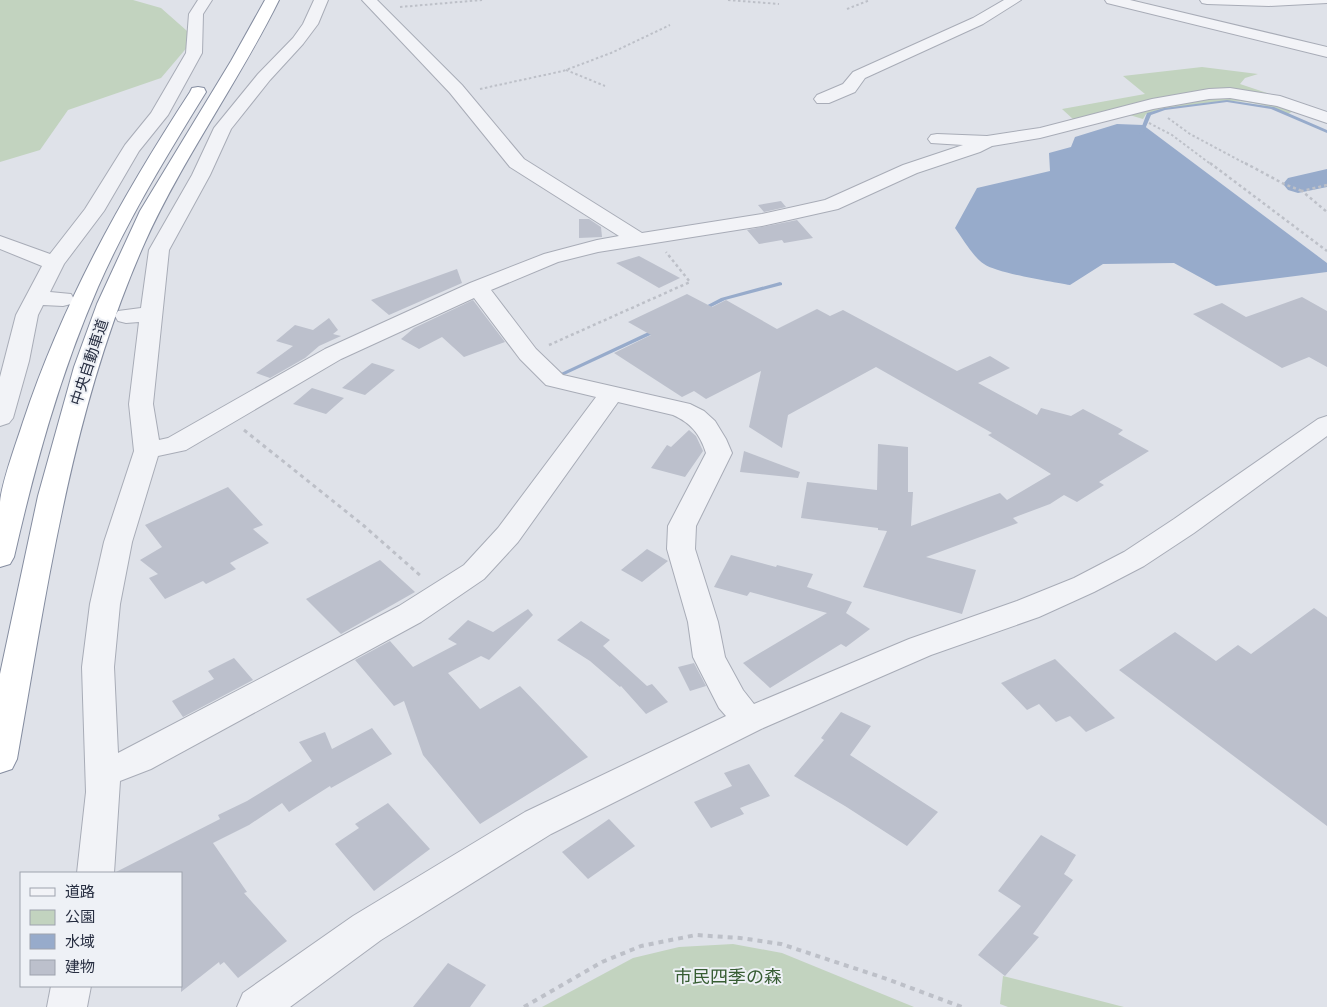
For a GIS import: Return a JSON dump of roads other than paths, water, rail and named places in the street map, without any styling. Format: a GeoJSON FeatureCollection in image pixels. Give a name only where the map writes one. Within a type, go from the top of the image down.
{"type":"FeatureCollection","features":[{"type":"Feature","properties":{"kind":"highway","name":"中央自動車道"},"geometry":{"type":"LineString","coordinates":[[0,557],[17,484],[48,384],[75,314],[108,244],[160,150],[231,40],[254,0]]}},
{"type":"Feature","properties":{"kind":"highway","name":"中央自動車道"},"geometry":{"type":"LineString","coordinates":[[0,759],[53,485],[82,380],[104,314],[134,242],[160,192],[251,40],[272,0]]}},
{"type":"Feature","properties":{"kind":"street"},"geometry":{"type":"LineString","coordinates":[[0,418],[17,361],[27,315],[54,263],[94,211],[130,150],[163,107],[194,53],[196,14],[205,0]]}},
{"type":"Feature","properties":{"kind":"street"},"geometry":{"type":"LineString","coordinates":[[95,872],[103,792],[98,667],[105,604],[118,542],[147,451],[141,404],[159,250],[223,128],[264,77],[298,42],[322,0]]}},
{"type":"Feature","properties":{"kind":"street"},"geometry":{"type":"LineString","coordinates":[[823,99],[849,88],[859,75],[978,21],[1014,0]]}},
{"type":"Feature","properties":{"kind":"street"},"geometry":{"type":"LineString","coordinates":[[1112,0],[1327,52]]}},
{"type":"Feature","properties":{"kind":"street"},"geometry":{"type":"LineString","coordinates":[[1207,0],[1269,2],[1324,0]]}},
{"type":"Feature","properties":{"kind":"street"},"geometry":{"type":"LineString","coordinates":[[373,4],[459,93],[517,163],[646,238]]}},
{"type":"Feature","properties":{"kind":"street"},"geometry":{"type":"LineString","coordinates":[[937,139],[986,141],[1040,133],[1152,104],[1209,94],[1230,93],[1280,101],[1327,118]]}},
{"type":"Feature","properties":{"kind":"street"},"geometry":{"type":"LineString","coordinates":[[147,451],[177,444],[333,354],[478,288],[551,258],[597,246],[762,220],[831,205],[910,169],[974,148],[986,141]]}},
{"type":"Feature","properties":{"kind":"street"},"geometry":{"type":"LineString","coordinates":[[0,242],[54,263]]}},
{"type":"Feature","properties":{"kind":"street"},"geometry":{"type":"LineString","coordinates":[[478,288],[528,354],[554,380],[692,414],[714,435],[719,453],[682,526],[681,549],[704,622],[709,657],[731,699],[749,720]]}},
{"type":"Feature","properties":{"kind":"street"},"geometry":{"type":"LineString","coordinates":[[37,298],[63,299]]}},
{"type":"Feature","properties":{"kind":"street"},"geometry":{"type":"LineString","coordinates":[[126,316],[152,314]]}},
{"type":"Feature","properties":{"kind":"street"},"geometry":{"type":"LineString","coordinates":[[103,773],[139,759],[410,614],[474,572],[508,535],[611,394]]}},
{"type":"Feature","properties":{"kind":"street"},"geometry":{"type":"LineString","coordinates":[[257,1007],[367,928],[538,823],[749,720],[920,648],[1028,609],[1134,559],[1184,526],[1327,424]]}},
{"type":"Feature","properties":{"kind":"street"},"geometry":{"type":"LineString","coordinates":[[67,1007],[71,987]]}},
{"type":"Feature","properties":{"kind":"water"},"geometry":{"type":"Polygon","coordinates":[[[1117,124],[1143,125],[1327,263],[1327,272],[1216,286],[1174,263],[1103,264],[1070,285],[1000,271],[984,264],[968,248],[955,228],[977,188],[1050,171],[1049,153],[1071,147],[1075,137],[1117,124]]]}},
{"type":"Feature","properties":{"kind":"waterway"},"geometry":{"type":"LineString","coordinates":[[1141,134],[1149,114],[1164,109],[1227,101],[1272,108],[1327,132]]}},
{"type":"Feature","properties":{"kind":"waterway"},"geometry":{"type":"LineString","coordinates":[[1298,184],[1327,178]]}},
{"type":"Feature","properties":{"kind":"waterway"},"geometry":{"type":"LineString","coordinates":[[703,309],[723,299],[780,284]]}},
{"type":"Feature","properties":{"kind":"waterway"},"geometry":{"type":"LineString","coordinates":[[562,374],[657,330]]}},
{"type":"Feature","properties":{"kind":"park label","name":"市民四季の森"},"geometry":{"type":"Point","coordinates":[728,976]}}]}
